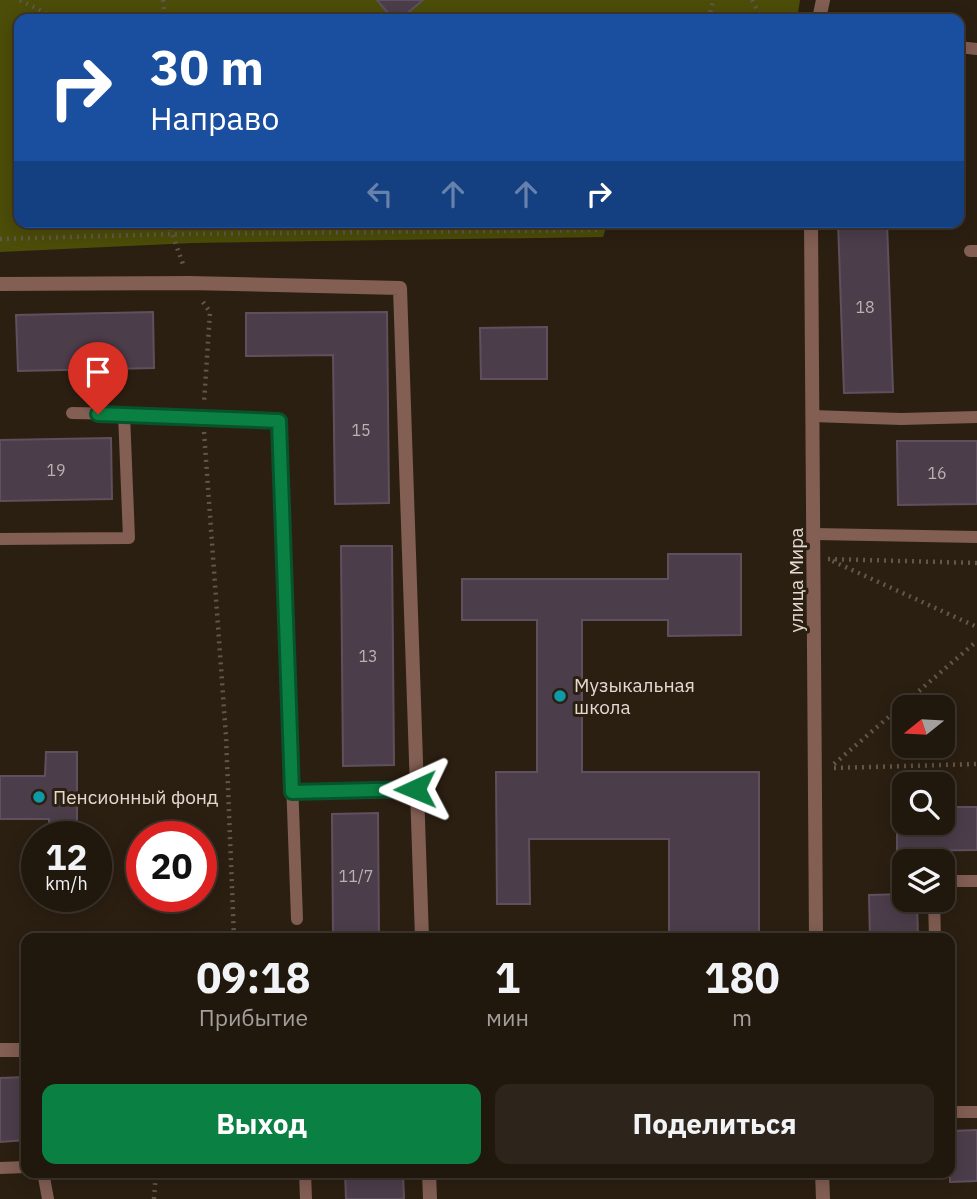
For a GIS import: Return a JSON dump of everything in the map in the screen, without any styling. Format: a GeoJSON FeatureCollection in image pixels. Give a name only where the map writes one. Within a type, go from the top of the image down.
{"type":"FeatureCollection","features":[{"type":"Feature","properties":{"kind":"street","name":"улица Мира"},"geometry":{"type":"LineString","coordinates":[[811,228],[817,933]]}},
{"type":"Feature","properties":{"kind":"street"},"geometry":{"type":"LineString","coordinates":[[0,284],[189,283],[400,288],[422,933]]}},
{"type":"Feature","properties":{"kind":"street"},"geometry":{"type":"LineString","coordinates":[[0,1050],[21,1050]]}},
{"type":"Feature","properties":{"kind":"street"},"geometry":{"type":"LineString","coordinates":[[429,1178],[430,1199]]}},
{"type":"Feature","properties":{"kind":"street"},"geometry":{"type":"LineString","coordinates":[[822,1178],[823,1199]]}},
{"type":"Feature","properties":{"kind":"lane"},"geometry":{"type":"LineString","coordinates":[[72,413],[279,421],[297,919]]}},
{"type":"Feature","properties":{"kind":"lane"},"geometry":{"type":"LineString","coordinates":[[0,540],[129,538],[124,414]]}},
{"type":"Feature","properties":{"kind":"lane"},"geometry":{"type":"LineString","coordinates":[[812,416],[901,419],[977,417]]}},
{"type":"Feature","properties":{"kind":"lane"},"geometry":{"type":"LineString","coordinates":[[815,534],[977,537]]}},
{"type":"Feature","properties":{"kind":"lane"},"geometry":{"type":"LineString","coordinates":[[292,792],[415,789]]}},
{"type":"Feature","properties":{"kind":"lane"},"geometry":{"type":"LineString","coordinates":[[955,881],[977,881]]}},
{"type":"Feature","properties":{"kind":"lane"},"geometry":{"type":"LineString","coordinates":[[934,912],[935,933]]}},
{"type":"Feature","properties":{"kind":"lane"},"geometry":{"type":"LineString","coordinates":[[955,1112],[977,1112]]}},
{"type":"Feature","properties":{"kind":"lane"},"geometry":{"type":"LineString","coordinates":[[0,1168],[21,1167]]}},
{"type":"Feature","properties":{"kind":"lane"},"geometry":{"type":"LineString","coordinates":[[44,1178],[48,1199]]}},
{"type":"Feature","properties":{"kind":"lane"},"geometry":{"type":"LineString","coordinates":[[305,1178],[306,1199]]}},
{"type":"Feature","properties":{"kind":"path"},"geometry":{"type":"LineString","coordinates":[[20,0],[47,14]]}},
{"type":"Feature","properties":{"kind":"path"},"geometry":{"type":"LineString","coordinates":[[170,228],[189,283],[210,312],[203,420],[226,750],[234,933]]}},
{"type":"Feature","properties":{"kind":"path"},"geometry":{"type":"LineString","coordinates":[[0,239],[170,228],[601,228]]}},
{"type":"Feature","properties":{"kind":"path"},"geometry":{"type":"LineString","coordinates":[[977,563],[828,559],[977,626]]}},
{"type":"Feature","properties":{"kind":"path"},"geometry":{"type":"LineString","coordinates":[[977,641],[834,766],[977,764]]}},
{"type":"Feature","properties":{"kind":"path"},"geometry":{"type":"LineString","coordinates":[[154,1199],[156,1178]]}},
{"type":"Feature","properties":{"kind":"shaded area"},"geometry":{"type":"Polygon","coordinates":[[[0,0],[800,0],[798,14],[14,14],[14,228],[606,228],[603,237],[192,243],[0,252],[0,0]]]}},
{"type":"Feature","properties":{"kind":"building"},"geometry":{"type":"Polygon","coordinates":[[[377,0],[423,0],[406,14],[389,14],[377,0]]]}},
{"type":"Feature","properties":{"kind":"building"},"geometry":{"type":"Polygon","coordinates":[[[838,228],[887,228],[893,392],[844,393],[838,228]]]}},
{"type":"Feature","properties":{"kind":"building"},"geometry":{"type":"Polygon","coordinates":[[[153,312],[154,368],[18,371],[16,315],[153,312]]]}},
{"type":"Feature","properties":{"kind":"building"},"geometry":{"type":"Polygon","coordinates":[[[387,312],[389,503],[335,504],[333,355],[246,356],[246,313],[387,312]]]}},
{"type":"Feature","properties":{"kind":"building"},"geometry":{"type":"Polygon","coordinates":[[[547,327],[547,379],[481,379],[480,328],[547,327]]]}},
{"type":"Feature","properties":{"kind":"building"},"geometry":{"type":"Polygon","coordinates":[[[111,438],[112,499],[0,501],[0,440],[111,438]]]}},
{"type":"Feature","properties":{"kind":"building"},"geometry":{"type":"Polygon","coordinates":[[[897,441],[977,441],[977,504],[898,505],[897,441]]]}},
{"type":"Feature","properties":{"kind":"building"},"geometry":{"type":"Polygon","coordinates":[[[341,546],[392,546],[394,765],[343,766],[341,546]]]}},
{"type":"Feature","properties":{"kind":"building","name":"Музыкальная школа"},"geometry":{"type":"Polygon","coordinates":[[[668,554],[741,554],[741,635],[668,636],[668,620],[582,620],[582,772],[759,772],[759,933],[669,933],[669,839],[529,839],[530,904],[497,904],[496,772],[537,772],[537,620],[462,620],[462,579],[668,579],[668,554]]]}},
{"type":"Feature","properties":{"kind":"building","name":"Пенсионный фонд"},"geometry":{"type":"Polygon","coordinates":[[[46,752],[77,752],[77,821],[0,819],[0,776],[45,776],[46,752]]]}},
{"type":"Feature","properties":{"kind":"building"},"geometry":{"type":"Polygon","coordinates":[[[955,807],[977,807],[977,850],[897,849],[897,835],[955,835],[955,807]]]}},
{"type":"Feature","properties":{"kind":"building"},"geometry":{"type":"Polygon","coordinates":[[[378,813],[379,933],[333,933],[332,814],[378,813]]]}},
{"type":"Feature","properties":{"kind":"building"},"geometry":{"type":"Polygon","coordinates":[[[892,894],[892,912],[917,912],[918,933],[870,933],[869,895],[892,894]]]}},
{"type":"Feature","properties":{"kind":"building"},"geometry":{"type":"Polygon","coordinates":[[[21,1077],[21,1140],[0,1142],[0,1078],[21,1077]]]}},
{"type":"Feature","properties":{"kind":"building"},"geometry":{"type":"Polygon","coordinates":[[[977,1130],[977,1181],[950,1182],[950,1178],[955,1178],[955,1131],[977,1130]]]}},
{"type":"Feature","properties":{"kind":"building"},"geometry":{"type":"Polygon","coordinates":[[[345,1178],[403,1178],[404,1199],[346,1199],[345,1178]]]}},
{"type":"Feature","properties":{"kind":"place","name":"Музыкальная школа"},"geometry":{"type":"Point","coordinates":[560,696]}},
{"type":"Feature","properties":{"kind":"place","name":"Пенсионный фонд"},"geometry":{"type":"Point","coordinates":[39,797]}},
{"type":"Feature","properties":{"kind":"route"},"geometry":{"type":"LineString","coordinates":[[98,414],[279,421],[292,792],[415,789]]}}]}
